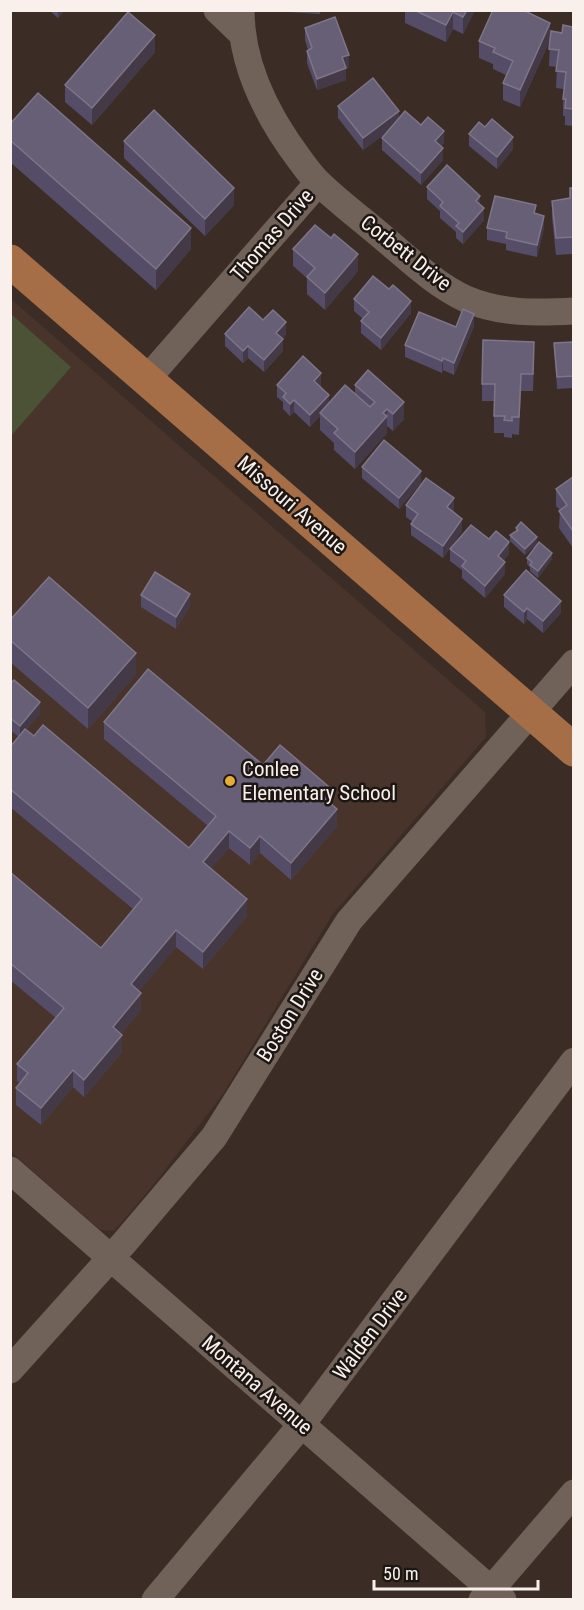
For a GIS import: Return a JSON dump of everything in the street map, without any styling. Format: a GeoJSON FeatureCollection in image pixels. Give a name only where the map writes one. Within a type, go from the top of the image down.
{"type":"FeatureCollection","features":[{"type":"Feature","properties":{"kind":"main road","name":"Missouri Avenue"},"geometry":{"type":"LineString","coordinates":[[10,261],[573,750]]}},
{"type":"Feature","properties":{"kind":"street"},"geometry":{"type":"LineString","coordinates":[[217,10],[241,22]]}},
{"type":"Feature","properties":{"kind":"street","name":"Thomas Drive"},"geometry":{"type":"LineString","coordinates":[[147,379],[318,183],[287,143],[262,101],[248,63],[241,22]]}},
{"type":"Feature","properties":{"kind":"street","name":"Corbett Drive"},"geometry":{"type":"LineString","coordinates":[[318,183],[429,276],[466,299],[503,311],[537,313],[573,310]]}},
{"type":"Feature","properties":{"kind":"street","name":"Boston Drive"},"geometry":{"type":"LineString","coordinates":[[10,1370],[214,1137],[349,921],[573,663]]}},
{"type":"Feature","properties":{"kind":"street","name":"Walden Drive"},"geometry":{"type":"LineString","coordinates":[[155,1599],[302,1424],[573,1061]]}},
{"type":"Feature","properties":{"kind":"street","name":"Montana Avenue"},"geometry":{"type":"LineString","coordinates":[[10,1170],[302,1424],[492,1596]]}},
{"type":"Feature","properties":{"kind":"street"},"geometry":{"type":"LineString","coordinates":[[492,1596],[573,1493]]}},
{"type":"Feature","properties":{"kind":"shaded area","name":"Conlee Elementary School"},"geometry":{"type":"Polygon","coordinates":[[[11,299],[485,712],[486,737],[332,915],[223,1094],[151,1188],[114,1231],[100,1230],[11,1152],[11,299]]]}},
{"type":"Feature","properties":{"kind":"green space"},"geometry":{"type":"Polygon","coordinates":[[[11,314],[71,367],[11,436],[11,314]]]}},
{"type":"Feature","properties":{"kind":"building"},"geometry":{"type":"Polygon","coordinates":[[[414,10],[467,10],[463,17],[453,12],[446,25],[414,10]]]}},
{"type":"Feature","properties":{"kind":"building"},"geometry":{"type":"Polygon","coordinates":[[[493,10],[523,10],[550,23],[520,90],[503,83],[513,61],[493,52],[495,48],[479,41],[493,10]]]}},
{"type":"Feature","properties":{"kind":"building"},"geometry":{"type":"Polygon","coordinates":[[[128,12],[155,35],[92,108],[65,85],[128,12]]]}},
{"type":"Feature","properties":{"kind":"building"},"geometry":{"type":"Polygon","coordinates":[[[335,17],[349,55],[342,57],[346,68],[317,79],[307,51],[312,48],[305,28],[335,17]]]}},
{"type":"Feature","properties":{"kind":"building"},"geometry":{"type":"Polygon","coordinates":[[[563,25],[573,27],[573,109],[565,108],[566,99],[563,99],[566,72],[556,71],[559,50],[549,49],[551,31],[562,33],[563,25]]]}},
{"type":"Feature","properties":{"kind":"building"},"geometry":{"type":"Polygon","coordinates":[[[373,78],[399,111],[363,138],[338,106],[373,78]]]}},
{"type":"Feature","properties":{"kind":"building"},"geometry":{"type":"Polygon","coordinates":[[[38,93],[191,228],[156,269],[10,140],[10,124],[38,93]]]}},
{"type":"Feature","properties":{"kind":"building"},"geometry":{"type":"Polygon","coordinates":[[[154,110],[234,188],[205,219],[124,141],[154,110]]]}},
{"type":"Feature","properties":{"kind":"building"},"geometry":{"type":"Polygon","coordinates":[[[405,111],[421,125],[428,117],[444,131],[435,141],[443,148],[421,173],[382,138],[405,111]]]}},
{"type":"Feature","properties":{"kind":"building"},"geometry":{"type":"Polygon","coordinates":[[[492,119],[513,137],[497,157],[469,134],[479,122],[485,127],[492,119]]]}},
{"type":"Feature","properties":{"kind":"building"},"geometry":{"type":"Polygon","coordinates":[[[447,165],[480,196],[476,201],[484,208],[463,232],[456,226],[459,223],[440,206],[443,202],[427,187],[447,165]]]}},
{"type":"Feature","properties":{"kind":"building"},"geometry":{"type":"Polygon","coordinates":[[[570,188],[573,188],[573,237],[556,238],[552,201],[570,198],[570,188]]]}},
{"type":"Feature","properties":{"kind":"building"},"geometry":{"type":"Polygon","coordinates":[[[495,196],[536,205],[534,213],[544,216],[537,245],[506,238],[507,232],[487,228],[495,196]]]}},
{"type":"Feature","properties":{"kind":"building"},"geometry":{"type":"Polygon","coordinates":[[[315,225],[331,238],[334,234],[358,254],[325,293],[307,277],[315,268],[293,249],[315,225]]]}},
{"type":"Feature","properties":{"kind":"building"},"geometry":{"type":"Polygon","coordinates":[[[373,276],[389,289],[393,285],[411,301],[381,338],[361,321],[369,312],[354,299],[373,276]]]}},
{"type":"Feature","properties":{"kind":"building"},"geometry":{"type":"Polygon","coordinates":[[[249,307],[263,320],[273,310],[286,322],[276,333],[283,339],[264,360],[248,346],[243,351],[225,334],[249,307]]]}},
{"type":"Feature","properties":{"kind":"building"},"geometry":{"type":"Polygon","coordinates":[[[463,309],[474,314],[454,363],[443,358],[442,361],[405,345],[419,312],[456,327],[463,309]]]}},
{"type":"Feature","properties":{"kind":"building"},"geometry":{"type":"Polygon","coordinates":[[[483,340],[534,342],[533,374],[521,374],[519,417],[512,417],[512,421],[504,420],[505,416],[494,416],[495,384],[482,384],[483,340]]]}},
{"type":"Feature","properties":{"kind":"building"},"geometry":{"type":"Polygon","coordinates":[[[573,342],[573,376],[557,377],[554,343],[573,342]]]}},
{"type":"Feature","properties":{"kind":"building"},"geometry":{"type":"Polygon","coordinates":[[[303,356],[321,373],[314,381],[329,395],[310,415],[294,400],[290,404],[283,397],[286,393],[277,385],[303,356]]]}},
{"type":"Feature","properties":{"kind":"building"},"geometry":{"type":"Polygon","coordinates":[[[368,370],[404,402],[393,414],[387,409],[383,413],[387,416],[355,452],[334,433],[338,429],[320,413],[345,385],[370,407],[375,402],[355,385],[368,370]]]}},
{"type":"Feature","properties":{"kind":"building"},"geometry":{"type":"Polygon","coordinates":[[[384,440],[421,471],[399,498],[362,467],[384,440]]]}},
{"type":"Feature","properties":{"kind":"building"},"geometry":{"type":"Polygon","coordinates":[[[573,477],[573,531],[559,511],[567,505],[556,489],[573,477]]]}},
{"type":"Feature","properties":{"kind":"building"},"geometry":{"type":"Polygon","coordinates":[[[426,478],[454,498],[447,507],[462,519],[443,546],[411,524],[418,514],[406,505],[426,478]]]}},
{"type":"Feature","properties":{"kind":"building"},"geometry":{"type":"Polygon","coordinates":[[[521,522],[537,537],[525,549],[510,535],[518,530],[516,528],[521,522]]]}},
{"type":"Feature","properties":{"kind":"building"},"geometry":{"type":"Polygon","coordinates":[[[471,525],[489,539],[496,531],[509,542],[498,556],[505,562],[485,586],[462,566],[466,561],[450,549],[471,525]]]}},
{"type":"Feature","properties":{"kind":"building"},"geometry":{"type":"Polygon","coordinates":[[[539,542],[552,553],[538,571],[530,565],[532,562],[527,558],[539,542]]]}},
{"type":"Feature","properties":{"kind":"building"},"geometry":{"type":"Polygon","coordinates":[[[526,570],[561,601],[543,621],[527,608],[524,612],[504,595],[526,570]]]}},
{"type":"Feature","properties":{"kind":"building"},"geometry":{"type":"Polygon","coordinates":[[[155,572],[190,594],[176,617],[141,595],[155,572]]]}},
{"type":"Feature","properties":{"kind":"building"},"geometry":{"type":"Polygon","coordinates":[[[49,577],[136,653],[88,708],[10,640],[10,620],[49,577]]]}},
{"type":"Feature","properties":{"kind":"building"},"geometry":{"type":"Polygon","coordinates":[[[148,669],[263,765],[280,745],[328,786],[321,795],[337,809],[291,863],[260,836],[250,848],[229,831],[203,862],[247,899],[203,952],[176,930],[131,984],[141,993],[113,1027],[122,1035],[84,1080],[73,1070],[41,1108],[16,1088],[28,1073],[17,1064],[64,1008],[10,963],[10,872],[101,948],[142,899],[10,789],[10,747],[25,729],[34,736],[43,725],[189,848],[216,816],[104,722],[148,669]]]}},
{"type":"Feature","properties":{"kind":"building"},"geometry":{"type":"Polygon","coordinates":[[[14,680],[40,702],[20,726],[10,718],[10,684],[14,680]]]}},
{"type":"Feature","properties":{"kind":"place","name":"Conlee Elementary School"},"geometry":{"type":"Point","coordinates":[230,781]}}]}
